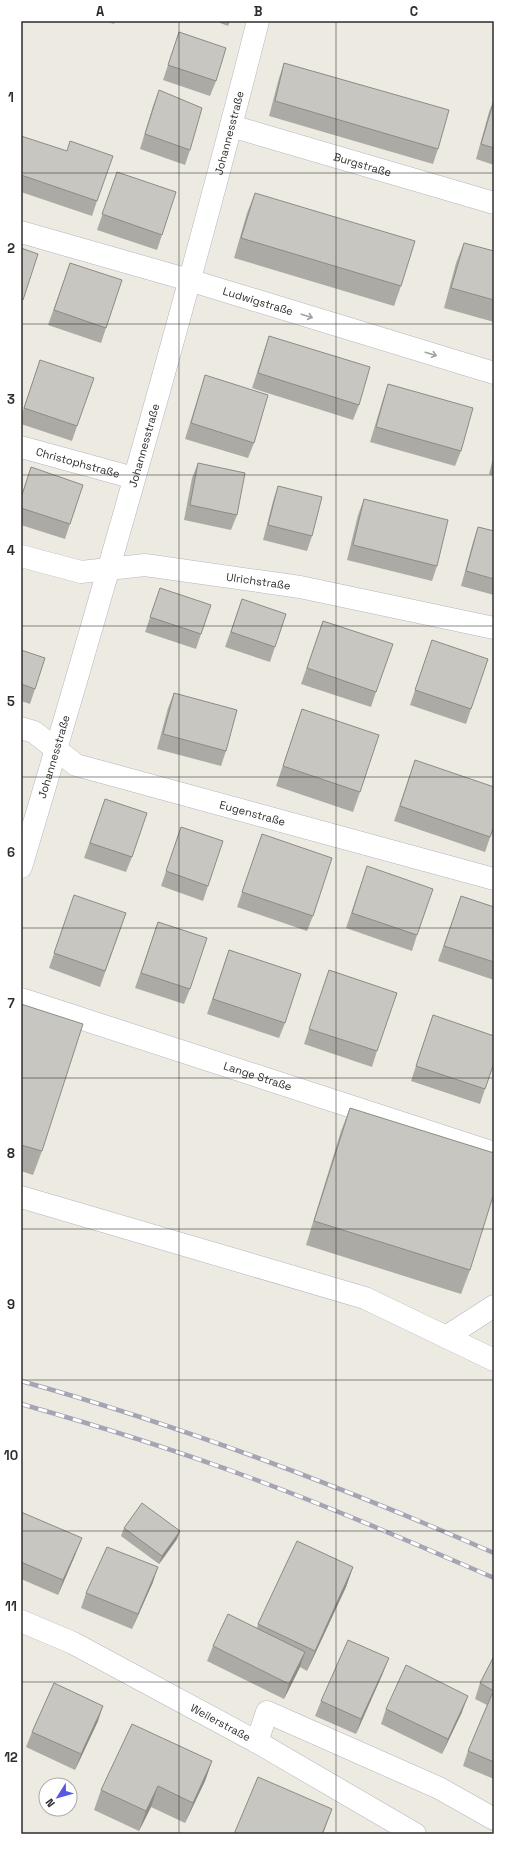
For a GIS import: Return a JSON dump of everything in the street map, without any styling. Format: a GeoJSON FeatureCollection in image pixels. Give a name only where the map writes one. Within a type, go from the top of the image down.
{"type":"FeatureCollection","features":[{"type":"Feature","properties":{"kind":"street","name":"Johannesstraße"},"geometry":{"type":"LineString","coordinates":[[21,867],[134,478],[231,126],[258,21]]}},
{"type":"Feature","properties":{"kind":"street","name":"Burgstraße"},"geometry":{"type":"LineString","coordinates":[[231,126],[494,203]]}},
{"type":"Feature","properties":{"kind":"street","name":"Ludwigstraße"},"geometry":{"type":"LineString","coordinates":[[21,232],[189,280],[494,373]]}},
{"type":"Feature","properties":{"kind":"street","name":"Christophstraße"},"geometry":{"type":"LineString","coordinates":[[21,447],[134,478]]}},
{"type":"Feature","properties":{"kind":"street","name":"Ulrichstraße"},"geometry":{"type":"LineString","coordinates":[[21,556],[81,572],[108,567],[144,564],[300,587],[494,628]]}},
{"type":"Feature","properties":{"kind":"street","name":"Eugenstraße"},"geometry":{"type":"LineString","coordinates":[[21,728],[34,732],[76,765],[494,879]]}},
{"type":"Feature","properties":{"kind":"street","name":"Lange Straße"},"geometry":{"type":"LineString","coordinates":[[21,999],[494,1153]]}},
{"type":"Feature","properties":{"kind":"street"},"geometry":{"type":"LineString","coordinates":[[21,1197],[365,1298],[494,1360]]}},
{"type":"Feature","properties":{"kind":"street"},"geometry":{"type":"LineString","coordinates":[[446,1337],[494,1306]]}},
{"type":"Feature","properties":{"kind":"street","name":"Weilerstraße"},"geometry":{"type":"LineString","coordinates":[[21,1621],[73,1643],[257,1742],[415,1834]]}},
{"type":"Feature","properties":{"kind":"street"},"geometry":{"type":"LineString","coordinates":[[257,1742],[267,1712],[439,1788],[494,1820]]}},
{"type":"Feature","properties":{"kind":"building"},"geometry":{"type":"Polygon","coordinates":[[[179,32],[226,48],[216,81],[168,65],[179,32]]]}},
{"type":"Feature","properties":{"kind":"building"},"geometry":{"type":"Polygon","coordinates":[[[284,63],[449,110],[438,149],[275,101],[284,63]]]}},
{"type":"Feature","properties":{"kind":"building"},"geometry":{"type":"Polygon","coordinates":[[[159,90],[202,108],[190,150],[145,134],[159,90]]]}},
{"type":"Feature","properties":{"kind":"building"},"geometry":{"type":"Polygon","coordinates":[[[494,100],[494,148],[481,144],[494,100]]]}},
{"type":"Feature","properties":{"kind":"building"},"geometry":{"type":"Polygon","coordinates":[[[21,136],[67,151],[70,141],[113,156],[97,201],[21,175],[21,136]]]}},
{"type":"Feature","properties":{"kind":"building"},"geometry":{"type":"Polygon","coordinates":[[[117,172],[176,192],[162,235],[102,214],[117,172]]]}},
{"type":"Feature","properties":{"kind":"building"},"geometry":{"type":"Polygon","coordinates":[[[255,193],[415,241],[401,286],[241,238],[255,193]]]}},
{"type":"Feature","properties":{"kind":"building"},"geometry":{"type":"Polygon","coordinates":[[[464,243],[494,251],[494,300],[451,288],[464,243]]]}},
{"type":"Feature","properties":{"kind":"building"},"geometry":{"type":"Polygon","coordinates":[[[21,248],[38,254],[23,300],[21,299],[21,248]]]}},
{"type":"Feature","properties":{"kind":"building"},"geometry":{"type":"Polygon","coordinates":[[[70,263],[122,280],[106,328],[54,310],[70,263]]]}},
{"type":"Feature","properties":{"kind":"building"},"geometry":{"type":"Polygon","coordinates":[[[269,336],[370,367],[359,405],[258,373],[269,336]]]}},
{"type":"Feature","properties":{"kind":"building"},"geometry":{"type":"Polygon","coordinates":[[[40,360],[94,378],[77,426],[24,408],[40,360]]]}},
{"type":"Feature","properties":{"kind":"building"},"geometry":{"type":"Polygon","coordinates":[[[205,375],[268,395],[254,443],[191,423],[205,375]]]}},
{"type":"Feature","properties":{"kind":"building"},"geometry":{"type":"Polygon","coordinates":[[[388,384],[473,408],[461,451],[376,427],[388,384]]]}},
{"type":"Feature","properties":{"kind":"building"},"geometry":{"type":"Polygon","coordinates":[[[198,463],[245,473],[237,515],[190,505],[198,463]]]}},
{"type":"Feature","properties":{"kind":"building"},"geometry":{"type":"Polygon","coordinates":[[[31,467],[83,485],[70,524],[21,508],[21,498],[31,467]]]}},
{"type":"Feature","properties":{"kind":"building"},"geometry":{"type":"Polygon","coordinates":[[[278,486],[322,497],[312,536],[268,525],[278,486]]]}},
{"type":"Feature","properties":{"kind":"building"},"geometry":{"type":"Polygon","coordinates":[[[364,499],[448,520],[437,566],[353,545],[364,499]]]}},
{"type":"Feature","properties":{"kind":"building"},"geometry":{"type":"Polygon","coordinates":[[[478,527],[494,531],[494,579],[466,571],[478,527]]]}},
{"type":"Feature","properties":{"kind":"building"},"geometry":{"type":"Polygon","coordinates":[[[160,588],[211,605],[201,634],[150,617],[160,588]]]}},
{"type":"Feature","properties":{"kind":"building"},"geometry":{"type":"Polygon","coordinates":[[[242,599],[286,614],[275,647],[231,632],[242,599]]]}},
{"type":"Feature","properties":{"kind":"building"},"geometry":{"type":"Polygon","coordinates":[[[323,621],[393,644],[376,692],[307,668],[323,621]]]}},
{"type":"Feature","properties":{"kind":"building"},"geometry":{"type":"Polygon","coordinates":[[[432,640],[488,659],[471,709],[415,690],[432,640]]]}},
{"type":"Feature","properties":{"kind":"building"},"geometry":{"type":"Polygon","coordinates":[[[21,650],[45,658],[35,689],[21,684],[21,650]]]}},
{"type":"Feature","properties":{"kind":"building"},"geometry":{"type":"Polygon","coordinates":[[[174,693],[237,710],[226,751],[163,734],[174,693]]]}},
{"type":"Feature","properties":{"kind":"building"},"geometry":{"type":"Polygon","coordinates":[[[302,709],[379,735],[360,792],[283,766],[302,709]]]}},
{"type":"Feature","properties":{"kind":"building"},"geometry":{"type":"Polygon","coordinates":[[[415,760],[494,787],[494,826],[490,837],[400,806],[415,760]]]}},
{"type":"Feature","properties":{"kind":"building"},"geometry":{"type":"Polygon","coordinates":[[[105,799],[147,813],[132,857],[90,843],[105,799]]]}},
{"type":"Feature","properties":{"kind":"building"},"geometry":{"type":"Polygon","coordinates":[[[181,827],[223,841],[208,886],[166,871],[181,827]]]}},
{"type":"Feature","properties":{"kind":"building"},"geometry":{"type":"Polygon","coordinates":[[[262,834],[332,858],[313,916],[242,892],[262,834]]]}},
{"type":"Feature","properties":{"kind":"building"},"geometry":{"type":"Polygon","coordinates":[[[367,866],[433,889],[417,935],[352,913],[367,866]]]}},
{"type":"Feature","properties":{"kind":"building"},"geometry":{"type":"Polygon","coordinates":[[[74,895],[126,913],[105,971],[54,953],[74,895]]]}},
{"type":"Feature","properties":{"kind":"building"},"geometry":{"type":"Polygon","coordinates":[[[461,896],[494,907],[494,962],[444,946],[461,896]]]}},
{"type":"Feature","properties":{"kind":"building"},"geometry":{"type":"Polygon","coordinates":[[[158,922],[207,938],[190,989],[141,973],[158,922]]]}},
{"type":"Feature","properties":{"kind":"building"},"geometry":{"type":"Polygon","coordinates":[[[229,950],[301,974],[285,1023],[213,999],[229,950]]]}},
{"type":"Feature","properties":{"kind":"building"},"geometry":{"type":"Polygon","coordinates":[[[329,970],[397,993],[377,1051],[309,1029],[329,970]]]}},
{"type":"Feature","properties":{"kind":"building"},"geometry":{"type":"Polygon","coordinates":[[[21,1004],[83,1024],[42,1151],[21,1145],[21,1004]]]}},
{"type":"Feature","properties":{"kind":"building"},"geometry":{"type":"Polygon","coordinates":[[[433,1015],[494,1036],[494,1063],[485,1089],[416,1066],[433,1015]]]}},
{"type":"Feature","properties":{"kind":"building"},"geometry":{"type":"Polygon","coordinates":[[[350,1108],[494,1153],[494,1193],[470,1270],[314,1221],[350,1108]]]}},
{"type":"Feature","properties":{"kind":"building"},"geometry":{"type":"Polygon","coordinates":[[[142,1503],[180,1531],[162,1556],[124,1528],[142,1503]]]}},
{"type":"Feature","properties":{"kind":"building"},"geometry":{"type":"Polygon","coordinates":[[[21,1512],[82,1538],[63,1580],[21,1562],[21,1512]]]}},
{"type":"Feature","properties":{"kind":"building"},"geometry":{"type":"Polygon","coordinates":[[[297,1541],[353,1567],[315,1651],[258,1624],[297,1541]]]}},
{"type":"Feature","properties":{"kind":"building"},"geometry":{"type":"Polygon","coordinates":[[[107,1547],[158,1567],[138,1614],[86,1593],[107,1547]]]}},
{"type":"Feature","properties":{"kind":"building"},"geometry":{"type":"Polygon","coordinates":[[[228,1614],[305,1652],[289,1684],[213,1646],[228,1614]]]}},
{"type":"Feature","properties":{"kind":"building"},"geometry":{"type":"Polygon","coordinates":[[[348,1640],[389,1658],[361,1719],[321,1701],[348,1640]]]}},
{"type":"Feature","properties":{"kind":"building"},"geometry":{"type":"Polygon","coordinates":[[[494,1656],[494,1691],[480,1683],[494,1656]]]}},
{"type":"Feature","properties":{"kind":"building"},"geometry":{"type":"Polygon","coordinates":[[[406,1665],[468,1696],[448,1739],[386,1709],[406,1665]]]}},
{"type":"Feature","properties":{"kind":"building"},"geometry":{"type":"Polygon","coordinates":[[[54,1683],[103,1706],[81,1754],[32,1732],[54,1683]]]}},
{"type":"Feature","properties":{"kind":"building"},"geometry":{"type":"Polygon","coordinates":[[[492,1694],[494,1695],[494,1762],[468,1751],[492,1694]]]}},
{"type":"Feature","properties":{"kind":"building"},"geometry":{"type":"Polygon","coordinates":[[[132,1724],[212,1761],[193,1803],[158,1786],[146,1811],[101,1790],[132,1724]]]}},
{"type":"Feature","properties":{"kind":"building"},"geometry":{"type":"Polygon","coordinates":[[[258,1777],[332,1809],[322,1834],[234,1834],[258,1777]]]}},
{"type":"Feature","properties":{"kind":"railway"},"geometry":{"type":"LineString","coordinates":[[21,1381],[142,1417],[260,1459],[378,1504],[494,1553]]}},
{"type":"Feature","properties":{"kind":"railway"},"geometry":{"type":"LineString","coordinates":[[21,1404],[137,1439],[282,1489],[494,1578]]}}]}
